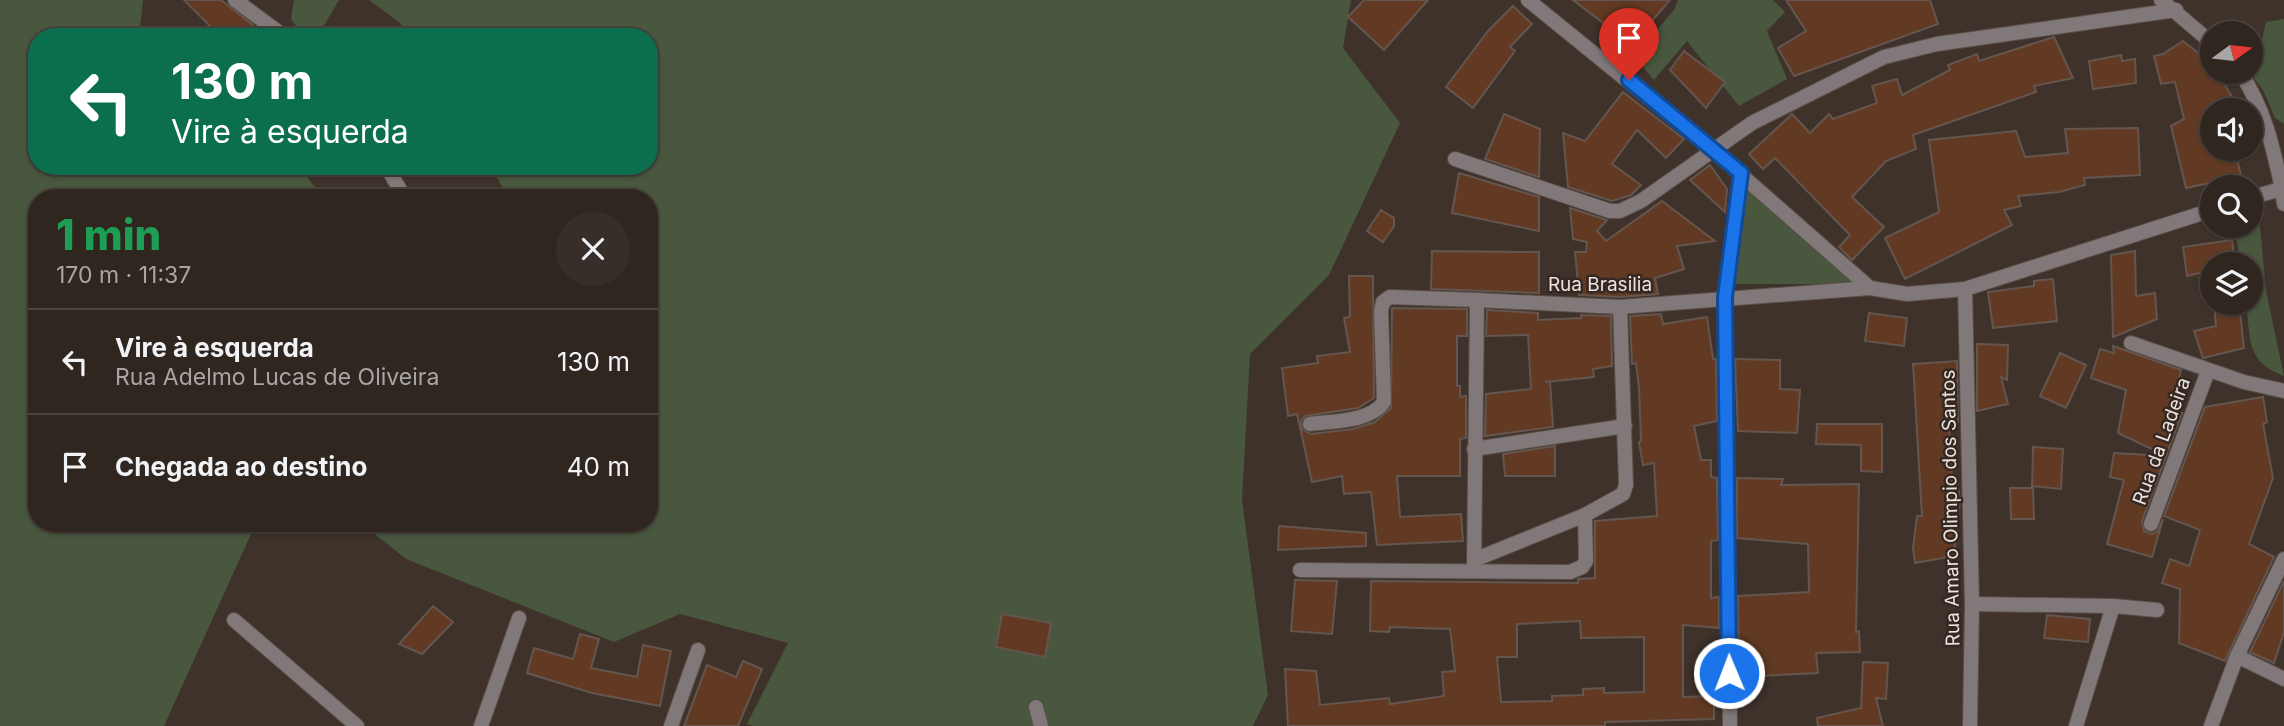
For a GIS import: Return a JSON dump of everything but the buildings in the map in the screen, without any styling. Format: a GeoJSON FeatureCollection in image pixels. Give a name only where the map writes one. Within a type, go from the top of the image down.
{"type":"FeatureCollection","features":[{"type":"Feature","properties":{"kind":"street"},"geometry":{"type":"LineString","coordinates":[[235,0],[273,28]]}},
{"type":"Feature","properties":{"kind":"street"},"geometry":{"type":"LineString","coordinates":[[1528,0],[1741,173],[1870,288]]}},
{"type":"Feature","properties":{"kind":"street"},"geometry":{"type":"LineString","coordinates":[[2161,0],[2200,32]]}},
{"type":"Feature","properties":{"kind":"street"},"geometry":{"type":"LineString","coordinates":[[1455,159],[1610,211],[1620,211],[1775,110],[1884,57],[1937,44],[2176,10]]}},
{"type":"Feature","properties":{"kind":"street"},"geometry":{"type":"LineString","coordinates":[[2248,84],[2256,95],[2269,129],[2283,188],[2284,204]]}},
{"type":"Feature","properties":{"kind":"street"},"geometry":{"type":"LineString","coordinates":[[1726,726],[1725,297],[1741,173]]}},
{"type":"Feature","properties":{"kind":"street"},"geometry":{"type":"LineString","coordinates":[[2263,194],[2283,188]]}},
{"type":"Feature","properties":{"kind":"street","name":"Rua Brasilia"},"geometry":{"type":"LineString","coordinates":[[1310,424],[1367,415],[1379,410],[1384,402],[1381,311],[1383,302],[1390,296],[1620,307],[1870,288],[1907,294],[1965,289],[2200,214]]}},
{"type":"Feature","properties":{"kind":"street","name":"Rua Amaro Olimpio dos Santos"},"geometry":{"type":"LineString","coordinates":[[1965,289],[1972,604],[1970,726]]}},
{"type":"Feature","properties":{"kind":"street"},"geometry":{"type":"LineString","coordinates":[[1474,566],[1477,300]]}},
{"type":"Feature","properties":{"kind":"street"},"geometry":{"type":"LineString","coordinates":[[1474,566],[1585,515],[1623,494],[1626,485],[1620,307]]}},
{"type":"Feature","properties":{"kind":"street","name":"Rua da Ladeira"},"geometry":{"type":"LineString","coordinates":[[2131,343],[2208,371],[2284,391]]}},
{"type":"Feature","properties":{"kind":"street","name":"Rua da Ladeira"},"geometry":{"type":"LineString","coordinates":[[2151,524],[2208,371]]}},
{"type":"Feature","properties":{"kind":"street"},"geometry":{"type":"LineString","coordinates":[[1474,449],[1625,426]]}},
{"type":"Feature","properties":{"kind":"street"},"geometry":{"type":"LineString","coordinates":[[1300,570],[1474,566],[1578,570],[1586,561],[1585,515]]}},
{"type":"Feature","properties":{"kind":"street"},"geometry":{"type":"LineString","coordinates":[[2211,726],[2237,656],[2284,559]]}},
{"type":"Feature","properties":{"kind":"street"},"geometry":{"type":"LineString","coordinates":[[1972,604],[2113,606],[2157,610]]}},
{"type":"Feature","properties":{"kind":"street"},"geometry":{"type":"LineString","coordinates":[[2076,726],[2113,606]]}},
{"type":"Feature","properties":{"kind":"street"},"geometry":{"type":"LineString","coordinates":[[481,726],[519,618]]}},
{"type":"Feature","properties":{"kind":"street"},"geometry":{"type":"LineString","coordinates":[[234,620],[357,726]]}},
{"type":"Feature","properties":{"kind":"street"},"geometry":{"type":"LineString","coordinates":[[671,726],[698,650]]}},
{"type":"Feature","properties":{"kind":"street"},"geometry":{"type":"LineString","coordinates":[[2237,656],[2284,679]]}},
{"type":"Feature","properties":{"kind":"street"},"geometry":{"type":"LineString","coordinates":[[1036,707],[1041,726]]}},
{"type":"Feature","properties":{"kind":"green space"},"geometry":{"type":"Polygon","coordinates":[[[0,0],[143,0],[140,28],[28,28],[28,175],[306,175],[316,189],[28,189],[28,532],[252,532],[164,726],[0,726],[0,0]]]}},
{"type":"Feature","properties":{"kind":"green space"},"geometry":{"type":"Polygon","coordinates":[[[294,0],[339,0],[322,28],[298,28],[291,19],[294,0]]]}},
{"type":"Feature","properties":{"kind":"green space"},"geometry":{"type":"Polygon","coordinates":[[[369,0],[1351,0],[1343,48],[1400,123],[1329,275],[1250,354],[1242,500],[1268,695],[1253,726],[753,726],[747,724],[788,643],[680,614],[614,642],[406,559],[372,532],[658,532],[658,189],[504,189],[495,175],[658,175],[658,28],[403,28],[369,0]]]}},
{"type":"Feature","properties":{"kind":"green space"},"geometry":{"type":"Polygon","coordinates":[[[1678,0],[1773,0],[1785,12],[1767,31],[1787,79],[1739,106],[1687,41],[1654,80],[1634,57],[1674,10],[1678,0]]]}},
{"type":"Feature","properties":{"kind":"green space"},"geometry":{"type":"Polygon","coordinates":[[[2284,19],[2284,124],[2275,118],[2258,84],[2263,84],[2263,36],[2266,22],[2284,19]]]}},
{"type":"Feature","properties":{"kind":"green space"},"geometry":{"type":"Polygon","coordinates":[[[1742,178],[1863,284],[1728,284],[1742,178]]]}},
{"type":"Feature","properties":{"kind":"green space"},"geometry":{"type":"Polygon","coordinates":[[[2236,238],[2261,238],[2262,252],[2239,252],[2236,238]]]}},
{"type":"Feature","properties":{"kind":"green space"},"geometry":{"type":"Polygon","coordinates":[[[2263,259],[2266,291],[2284,376],[2262,363],[2256,356],[2250,338],[2247,315],[2263,315],[2263,259]]]}},
{"type":"Feature","properties":{"kind":"route"},"geometry":{"type":"LineString","coordinates":[[1629,80],[1741,173],[1732,221],[1725,297],[1724,442],[1729,673]]}}]}
